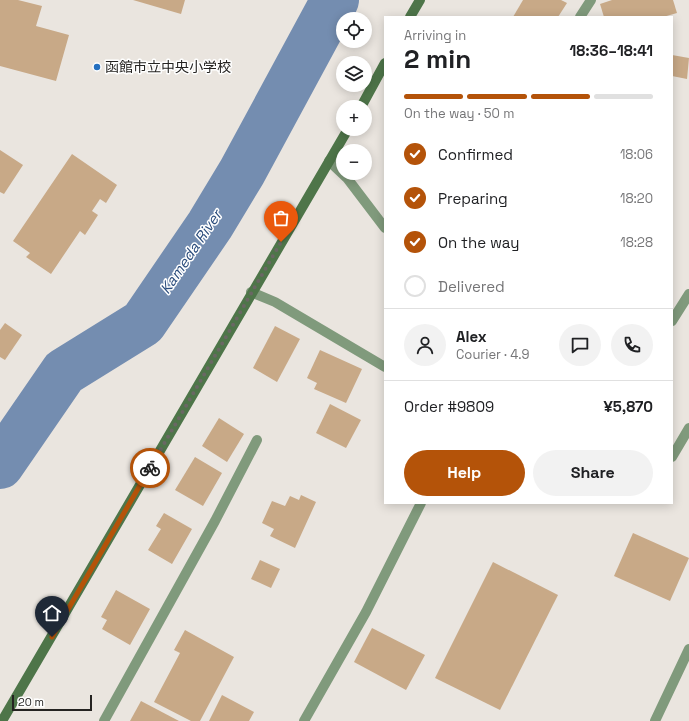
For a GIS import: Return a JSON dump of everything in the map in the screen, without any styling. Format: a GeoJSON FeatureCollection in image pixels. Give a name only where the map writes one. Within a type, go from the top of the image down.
{"type":"FeatureCollection","features":[{"type":"Feature","properties":{"kind":"street"},"geometry":{"type":"LineString","coordinates":[[411,16],[420,0]]}},
{"type":"Feature","properties":{"kind":"street"},"geometry":{"type":"LineString","coordinates":[[581,16],[591,0]]}},
{"type":"Feature","properties":{"kind":"street"},"geometry":{"type":"LineString","coordinates":[[365,100],[384,65]]}},
{"type":"Feature","properties":{"kind":"street"},"geometry":{"type":"LineString","coordinates":[[2,721],[251,292],[344,136]]}},
{"type":"Feature","properties":{"kind":"street"},"geometry":{"type":"LineString","coordinates":[[329,161],[347,178],[384,227]]}},
{"type":"Feature","properties":{"kind":"street"},"geometry":{"type":"LineString","coordinates":[[251,292],[275,302],[384,366]]}},
{"type":"Feature","properties":{"kind":"street"},"geometry":{"type":"LineString","coordinates":[[673,319],[689,294]]}},
{"type":"Feature","properties":{"kind":"street"},"geometry":{"type":"LineString","coordinates":[[673,455],[689,428]]}},
{"type":"Feature","properties":{"kind":"street"},"geometry":{"type":"LineString","coordinates":[[104,721],[215,521],[257,440]]}},
{"type":"Feature","properties":{"kind":"street"},"geometry":{"type":"LineString","coordinates":[[304,721],[366,612],[420,504]]}},
{"type":"Feature","properties":{"kind":"street"},"geometry":{"type":"LineString","coordinates":[[656,721],[689,649]]}},
{"type":"Feature","properties":{"kind":"building"},"geometry":{"type":"Polygon","coordinates":[[[0,0],[18,0],[42,6],[36,26],[69,35],[56,81],[0,66],[0,0]]]}},
{"type":"Feature","properties":{"kind":"building"},"geometry":{"type":"Polygon","coordinates":[[[133,0],[185,0],[181,14],[133,0]]]}},
{"type":"Feature","properties":{"kind":"building"},"geometry":{"type":"Polygon","coordinates":[[[523,0],[561,0],[567,3],[559,16],[514,16],[523,0]]]}},
{"type":"Feature","properties":{"kind":"building"},"geometry":{"type":"Polygon","coordinates":[[[612,0],[673,0],[677,13],[666,16],[604,16],[600,4],[612,0]]]}},
{"type":"Feature","properties":{"kind":"building"},"geometry":{"type":"Polygon","coordinates":[[[673,55],[689,58],[687,79],[673,76],[673,55]]]}},
{"type":"Feature","properties":{"kind":"building"},"geometry":{"type":"Polygon","coordinates":[[[0,150],[23,165],[4,194],[0,192],[0,150]]]}},
{"type":"Feature","properties":{"kind":"building"},"geometry":{"type":"Polygon","coordinates":[[[72,154],[117,185],[106,203],[100,199],[92,211],[98,215],[85,235],[80,231],[51,274],[26,257],[30,253],[13,241],[72,154]]]}},
{"type":"Feature","properties":{"kind":"building"},"geometry":{"type":"Polygon","coordinates":[[[5,323],[22,335],[5,360],[0,357],[0,330],[5,323]]]}},
{"type":"Feature","properties":{"kind":"building"},"geometry":{"type":"Polygon","coordinates":[[[275,326],[300,339],[277,382],[253,368],[275,326]]]}},
{"type":"Feature","properties":{"kind":"building"},"geometry":{"type":"Polygon","coordinates":[[[320,350],[362,369],[346,403],[314,389],[317,383],[307,378],[320,350]]]}},
{"type":"Feature","properties":{"kind":"building"},"geometry":{"type":"Polygon","coordinates":[[[330,404],[361,420],[346,448],[316,433],[330,404]]]}},
{"type":"Feature","properties":{"kind":"building"},"geometry":{"type":"Polygon","coordinates":[[[219,418],[244,434],[227,462],[202,446],[219,418]]]}},
{"type":"Feature","properties":{"kind":"building"},"geometry":{"type":"Polygon","coordinates":[[[195,457],[222,473],[203,506],[175,490],[195,457]]]}},
{"type":"Feature","properties":{"kind":"building"},"geometry":{"type":"Polygon","coordinates":[[[301,495],[316,502],[295,548],[270,536],[274,529],[262,523],[272,501],[285,506],[290,496],[299,500],[301,495]]]}},
{"type":"Feature","properties":{"kind":"building"},"geometry":{"type":"Polygon","coordinates":[[[164,513],[192,529],[172,564],[148,550],[161,529],[156,526],[164,513]]]}},
{"type":"Feature","properties":{"kind":"building"},"geometry":{"type":"Polygon","coordinates":[[[633,533],[689,558],[670,601],[614,576],[633,533]]]}},
{"type":"Feature","properties":{"kind":"building"},"geometry":{"type":"Polygon","coordinates":[[[260,560],[280,569],[271,588],[251,579],[260,560]]]}},
{"type":"Feature","properties":{"kind":"building"},"geometry":{"type":"Polygon","coordinates":[[[493,562],[558,595],[500,710],[435,678],[493,562]]]}},
{"type":"Feature","properties":{"kind":"building"},"geometry":{"type":"Polygon","coordinates":[[[116,590],[150,609],[130,645],[102,629],[107,620],[101,617],[116,590]]]}},
{"type":"Feature","properties":{"kind":"building"},"geometry":{"type":"Polygon","coordinates":[[[372,628],[425,655],[406,690],[354,662],[372,628]]]}},
{"type":"Feature","properties":{"kind":"building"},"geometry":{"type":"Polygon","coordinates":[[[185,630],[234,657],[200,721],[191,721],[154,702],[180,653],[174,650],[185,630]]]}},
{"type":"Feature","properties":{"kind":"building"},"geometry":{"type":"Polygon","coordinates":[[[222,695],[254,712],[249,721],[209,721],[222,695]]]}},
{"type":"Feature","properties":{"kind":"building"},"geometry":{"type":"Polygon","coordinates":[[[141,701],[179,721],[130,721],[141,701]]]}},
{"type":"Feature","properties":{"kind":"waterway","name":"Kameda River"},"geometry":{"type":"LineString","coordinates":[[0,465],[64,372],[143,323],[210,225],[242,172],[335,0]]}},
{"type":"Feature","properties":{"kind":"way so far"},"geometry":{"type":"LineString","coordinates":[[150,468],[281,242]]}},
{"type":"Feature","properties":{"kind":"place","name":"函館市立中央小学校"},"geometry":{"type":"Point","coordinates":[97,67]}},
{"type":"Feature","properties":{"kind":"route"},"geometry":{"type":"LineString","coordinates":[[52,637],[150,468]]}}]}
